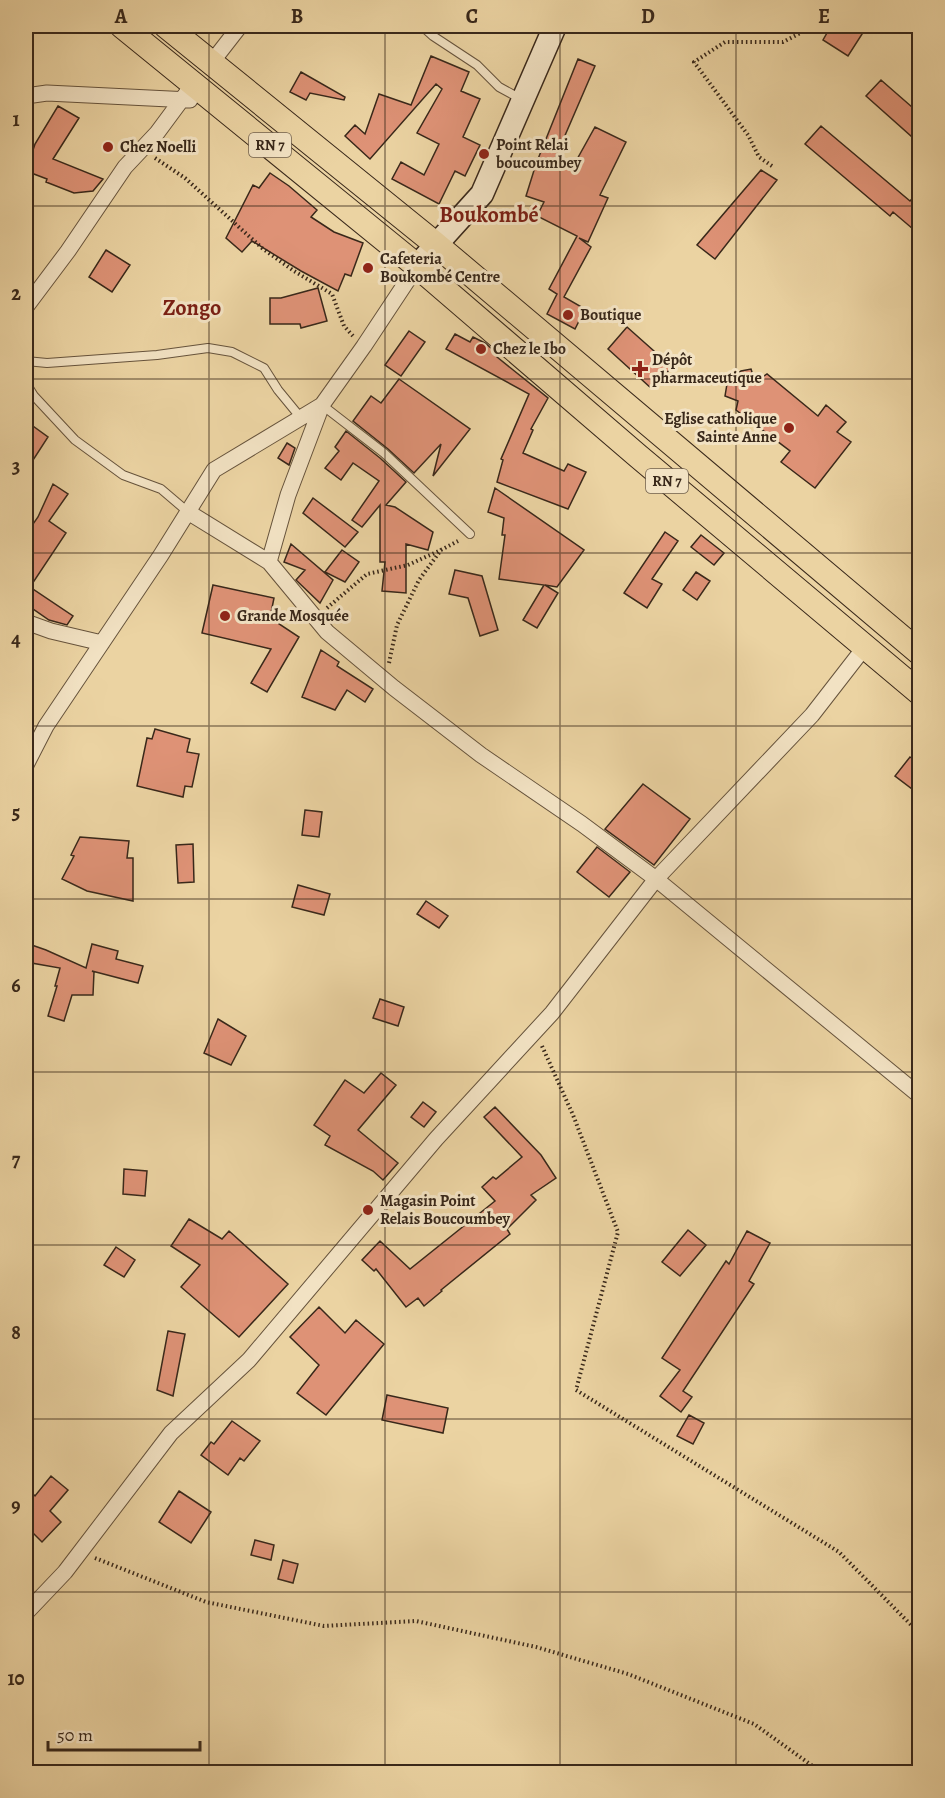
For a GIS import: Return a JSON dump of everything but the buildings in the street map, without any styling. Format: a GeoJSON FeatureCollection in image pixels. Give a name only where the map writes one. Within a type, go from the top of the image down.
{"type":"FeatureCollection","features":[{"type":"Feature","properties":{"kind":"main road","name":"RN 7"},"geometry":{"type":"LineString","coordinates":[[122,26],[189,91],[224,107],[417,266],[864,648],[920,693]]}},
{"type":"Feature","properties":{"kind":"main road","name":"RN 7"},"geometry":{"type":"LineString","coordinates":[[166,26],[436,244],[920,653]]}},
{"type":"Feature","properties":{"kind":"main road"},"geometry":{"type":"LineString","coordinates":[[417,266],[482,194],[555,26]]}},
{"type":"Feature","properties":{"kind":"street"},"geometry":{"type":"LineString","coordinates":[[212,62],[240,26]]}},
{"type":"Feature","properties":{"kind":"street"},"geometry":{"type":"LineString","coordinates":[[26,96],[47,93],[161,100],[189,91]]}},
{"type":"Feature","properties":{"kind":"street"},"geometry":{"type":"LineString","coordinates":[[26,307],[68,251],[125,167],[189,91]]}},
{"type":"Feature","properties":{"kind":"street"},"geometry":{"type":"LineString","coordinates":[[269,562],[288,495],[322,405],[417,266]]}},
{"type":"Feature","properties":{"kind":"street"},"geometry":{"type":"LineString","coordinates":[[26,765],[46,726],[214,470],[322,405]]}},
{"type":"Feature","properties":{"kind":"street"},"geometry":{"type":"LineString","coordinates":[[188,512],[269,562],[327,632],[386,681],[481,755],[582,824],[656,879],[920,1096]]}},
{"type":"Feature","properties":{"kind":"street"},"geometry":{"type":"LineString","coordinates":[[26,622],[51,631],[102,643]]}},
{"type":"Feature","properties":{"kind":"street"},"geometry":{"type":"LineString","coordinates":[[26,1613],[65,1572],[171,1432],[249,1360],[436,1139],[552,1012],[656,879],[812,715],[864,648]]}},
{"type":"Feature","properties":{"kind":"lane"},"geometry":{"type":"LineString","coordinates":[[422,26],[477,65],[499,87],[523,100]]}},
{"type":"Feature","properties":{"kind":"lane"},"geometry":{"type":"LineString","coordinates":[[26,361],[47,363],[157,356],[208,348],[232,352],[264,368],[278,390],[301,418]]}},
{"type":"Feature","properties":{"kind":"lane"},"geometry":{"type":"LineString","coordinates":[[26,383],[34,396],[75,440],[123,475],[161,489],[188,512]]}},
{"type":"Feature","properties":{"kind":"lane"},"geometry":{"type":"LineString","coordinates":[[322,405],[384,453],[470,534]]}},
{"type":"Feature","properties":{"kind":"path"},"geometry":{"type":"LineString","coordinates":[[772,166],[759,157],[748,135],[694,62],[725,42],[783,42],[814,26]]}},
{"type":"Feature","properties":{"kind":"path"},"geometry":{"type":"LineString","coordinates":[[142,149],[185,178],[262,248],[332,294],[344,326],[364,346]]}},
{"type":"Feature","properties":{"kind":"path"},"geometry":{"type":"LineString","coordinates":[[315,617],[368,574],[408,565],[470,534]]}},
{"type":"Feature","properties":{"kind":"path"},"geometry":{"type":"LineString","coordinates":[[386,681],[397,625],[419,580],[441,550]]}},
{"type":"Feature","properties":{"kind":"path"},"geometry":{"type":"LineString","coordinates":[[535,1030],[573,1115],[618,1232],[576,1390],[839,1552],[920,1634]]}},
{"type":"Feature","properties":{"kind":"path"},"geometry":{"type":"LineString","coordinates":[[80,1552],[206,1602],[324,1626],[416,1621],[536,1647],[628,1674],[754,1724],[821,1773]]}},
{"type":"Feature","properties":{"kind":"place","name":"Chez Noelli"},"geometry":{"type":"Point","coordinates":[108,147]}},
{"type":"Feature","properties":{"kind":"place","name":"Point Relai boucoumbey"},"geometry":{"type":"Point","coordinates":[484,154]}},
{"type":"Feature","properties":{"kind":"place","name":"Cafeteria Boukombé Centre"},"geometry":{"type":"Point","coordinates":[368,268]}},
{"type":"Feature","properties":{"kind":"place","name":"Boutique"},"geometry":{"type":"Point","coordinates":[568,315]}},
{"type":"Feature","properties":{"kind":"place","name":"Chez le Ibo"},"geometry":{"type":"Point","coordinates":[481,349]}},
{"type":"Feature","properties":{"kind":"place","name":"Dépôt pharmaceutique"},"geometry":{"type":"Point","coordinates":[640,369]}},
{"type":"Feature","properties":{"kind":"place","name":"Eglise catholique Sainte Anne"},"geometry":{"type":"Point","coordinates":[789,428]}},
{"type":"Feature","properties":{"kind":"place","name":"Grande Mosquée"},"geometry":{"type":"Point","coordinates":[225,616]}},
{"type":"Feature","properties":{"kind":"place","name":"Magasin Point Relais Boucoumbey"},"geometry":{"type":"Point","coordinates":[368,1210]}},
{"type":"Feature","properties":{"kind":"district","name":"Boukombé"},"geometry":{"type":"Point","coordinates":[489,215]}},
{"type":"Feature","properties":{"kind":"district","name":"Zongo"},"geometry":{"type":"Point","coordinates":[192,308]}}]}
